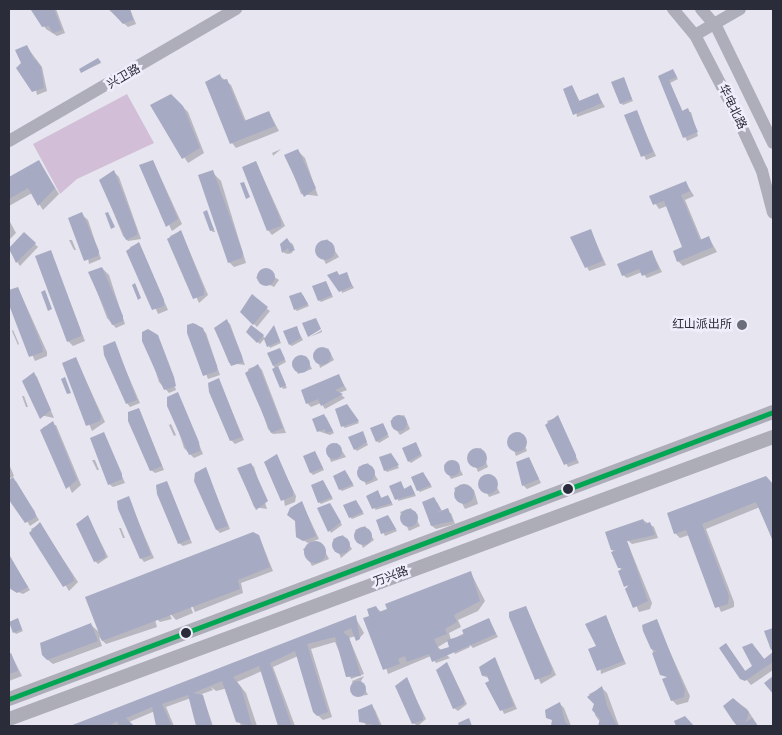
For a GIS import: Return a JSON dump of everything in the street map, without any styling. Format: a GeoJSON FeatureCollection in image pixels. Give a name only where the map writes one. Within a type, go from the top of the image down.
{"type":"FeatureCollection","features":[{"type":"Feature","properties":{"kind":"main road","name":"兴卫路"},"geometry":{"type":"LineString","coordinates":[[9,141],[236,9]]}},
{"type":"Feature","properties":{"kind":"main road","name":"华电北路"},"geometry":{"type":"LineString","coordinates":[[673,9],[695,35],[762,171],[773,214]]}},
{"type":"Feature","properties":{"kind":"main road","name":"华电北路"},"geometry":{"type":"LineString","coordinates":[[701,9],[716,26],[773,143]]}},
{"type":"Feature","properties":{"kind":"main road"},"geometry":{"type":"LineString","coordinates":[[695,35],[716,26],[740,9]]}},
{"type":"Feature","properties":{"kind":"main road","name":"万兴路"},"geometry":{"type":"LineString","coordinates":[[9,699],[773,412]]}},
{"type":"Feature","properties":{"kind":"main road","name":"万兴路"},"geometry":{"type":"LineString","coordinates":[[9,718],[773,437]]}},
{"type":"Feature","properties":{"kind":"shaded area"},"geometry":{"type":"Polygon","coordinates":[[[127,94],[154,143],[77,179],[60,194],[33,144],[127,94]]]}},
{"type":"Feature","properties":{"kind":"building"},"geometry":{"type":"Polygon","coordinates":[[[54,9],[62,30],[53,33],[49,26],[42,27],[31,10],[54,9]]]}},
{"type":"Feature","properties":{"kind":"building"},"geometry":{"type":"Polygon","coordinates":[[[109,9],[130,9],[133,20],[123,24],[109,9]]]}},
{"type":"Feature","properties":{"kind":"building"},"geometry":{"type":"Polygon","coordinates":[[[27,45],[34,59],[31,61],[35,59],[41,67],[44,88],[32,92],[16,68],[21,63],[15,50],[27,45]]]}},
{"type":"Feature","properties":{"kind":"building"},"geometry":{"type":"Polygon","coordinates":[[[98,58],[101,62],[81,73],[79,69],[98,58]]]}},
{"type":"Feature","properties":{"kind":"building"},"geometry":{"type":"Polygon","coordinates":[[[673,69],[677,77],[669,80],[682,111],[688,108],[698,132],[683,138],[658,76],[673,69]]]}},
{"type":"Feature","properties":{"kind":"building"},"geometry":{"type":"Polygon","coordinates":[[[220,74],[222,80],[227,79],[244,121],[269,111],[275,126],[230,144],[205,82],[220,74]]]}},
{"type":"Feature","properties":{"kind":"building"},"geometry":{"type":"Polygon","coordinates":[[[624,77],[632,99],[620,104],[611,82],[624,77]]]}},
{"type":"Feature","properties":{"kind":"building"},"geometry":{"type":"Polygon","coordinates":[[[572,85],[579,101],[598,93],[602,103],[573,115],[563,89],[572,85]]]}},
{"type":"Feature","properties":{"kind":"building"},"geometry":{"type":"Polygon","coordinates":[[[171,94],[183,106],[200,148],[182,159],[150,105],[171,94]]]}},
{"type":"Feature","properties":{"kind":"building"},"geometry":{"type":"Polygon","coordinates":[[[637,110],[653,152],[641,157],[624,115],[637,110]]]}},
{"type":"Feature","properties":{"kind":"building"},"geometry":{"type":"Polygon","coordinates":[[[298,149],[316,188],[304,197],[284,155],[298,149]]]}},
{"type":"Feature","properties":{"kind":"building"},"geometry":{"type":"Polygon","coordinates":[[[39,160],[55,188],[38,206],[28,188],[9,199],[9,177],[39,160]]]}},
{"type":"Feature","properties":{"kind":"building"},"geometry":{"type":"Polygon","coordinates":[[[153,160],[178,219],[166,227],[139,165],[153,160]]]}},
{"type":"Feature","properties":{"kind":"building"},"geometry":{"type":"Polygon","coordinates":[[[256,161],[281,221],[281,226],[267,231],[242,167],[256,161]]]}},
{"type":"Feature","properties":{"kind":"building"},"geometry":{"type":"Polygon","coordinates":[[[114,170],[137,230],[137,235],[126,240],[99,180],[114,170]]]}},
{"type":"Feature","properties":{"kind":"building"},"geometry":{"type":"Polygon","coordinates":[[[213,170],[243,253],[242,258],[228,263],[198,175],[213,170]]]}},
{"type":"Feature","properties":{"kind":"building"},"geometry":{"type":"Polygon","coordinates":[[[686,181],[690,191],[681,195],[700,240],[709,236],[713,247],[677,262],[673,251],[682,247],[664,201],[653,205],[649,196],[686,181]]]}},
{"type":"Feature","properties":{"kind":"building"},"geometry":{"type":"Polygon","coordinates":[[[244,182],[250,197],[246,199],[240,183],[244,182]]]}},
{"type":"Feature","properties":{"kind":"building"},"geometry":{"type":"Polygon","coordinates":[[[207,210],[214,230],[210,231],[203,212],[207,210]]]}},
{"type":"Feature","properties":{"kind":"building"},"geometry":{"type":"Polygon","coordinates":[[[82,212],[99,251],[98,256],[84,261],[68,218],[82,212]]]}},
{"type":"Feature","properties":{"kind":"building"},"geometry":{"type":"Polygon","coordinates":[[[108,212],[115,227],[111,229],[105,213],[108,212]]]}},
{"type":"Feature","properties":{"kind":"building"},"geometry":{"type":"Polygon","coordinates":[[[591,229],[603,261],[585,268],[570,237],[591,229]]]}},
{"type":"Feature","properties":{"kind":"building"},"geometry":{"type":"Polygon","coordinates":[[[181,230],[204,289],[204,295],[193,299],[167,239],[181,230]]]}},
{"type":"Feature","properties":{"kind":"building"},"geometry":{"type":"Polygon","coordinates":[[[24,232],[36,243],[16,263],[9,248],[24,232]]]}},
{"type":"Feature","properties":{"kind":"building"},"geometry":{"type":"Polygon","coordinates":[[[287,238],[295,250],[289,252],[288,248],[282,253],[280,244],[287,238]]]}},
{"type":"Feature","properties":{"kind":"building"},"geometry":{"type":"Polygon","coordinates":[[[325,240],[332,243],[335,250],[332,257],[325,260],[318,257],[315,250],[318,243],[325,240]]]}},
{"type":"Feature","properties":{"kind":"building"},"geometry":{"type":"Polygon","coordinates":[[[139,242],[164,300],[164,306],[152,310],[126,251],[139,242]]]}},
{"type":"Feature","properties":{"kind":"building"},"geometry":{"type":"Polygon","coordinates":[[[51,250],[81,331],[81,336],[67,342],[35,256],[51,250]]]}},
{"type":"Feature","properties":{"kind":"building"},"geometry":{"type":"Polygon","coordinates":[[[652,250],[659,269],[642,276],[639,269],[622,276],[617,264],[652,250]]]}},
{"type":"Feature","properties":{"kind":"building"},"geometry":{"type":"Polygon","coordinates":[[[102,267],[123,316],[123,321],[112,325],[88,272],[102,267]]]}},
{"type":"Feature","properties":{"kind":"building"},"geometry":{"type":"Polygon","coordinates":[[[266,268],[272,271],[275,277],[272,283],[266,286],[260,283],[257,277],[260,271],[266,268]]]}},
{"type":"Feature","properties":{"kind":"building"},"geometry":{"type":"Polygon","coordinates":[[[337,271],[339,275],[347,272],[352,286],[339,292],[327,275],[337,271]]]}},
{"type":"Feature","properties":{"kind":"building"},"geometry":{"type":"Polygon","coordinates":[[[326,281],[332,295],[318,301],[312,286],[326,281]]]}},
{"type":"Feature","properties":{"kind":"building"},"geometry":{"type":"Polygon","coordinates":[[[135,283],[141,298],[138,300],[132,285],[135,283]]]}},
{"type":"Feature","properties":{"kind":"building"},"geometry":{"type":"Polygon","coordinates":[[[18,287],[43,352],[29,357],[9,305],[9,290],[18,287]]]}},
{"type":"Feature","properties":{"kind":"building"},"geometry":{"type":"Polygon","coordinates":[[[45,290],[52,309],[48,311],[41,292],[45,290]]]}},
{"type":"Feature","properties":{"kind":"building"},"geometry":{"type":"Polygon","coordinates":[[[301,292],[308,304],[294,310],[289,296],[301,292]]]}},
{"type":"Feature","properties":{"kind":"building"},"geometry":{"type":"Polygon","coordinates":[[[252,294],[268,307],[253,325],[240,312],[252,294]]]}},
{"type":"Feature","properties":{"kind":"building"},"geometry":{"type":"Polygon","coordinates":[[[316,318],[321,329],[308,337],[302,323],[316,318]]]}},
{"type":"Feature","properties":{"kind":"building"},"geometry":{"type":"Polygon","coordinates":[[[227,319],[243,362],[231,366],[214,328],[227,319]]]}},
{"type":"Feature","properties":{"kind":"building"},"geometry":{"type":"Polygon","coordinates":[[[193,323],[203,328],[217,366],[217,371],[203,376],[187,333],[187,325],[193,323]]]}},
{"type":"Feature","properties":{"kind":"building"},"geometry":{"type":"Polygon","coordinates":[[[251,325],[264,335],[257,343],[246,332],[251,325]]]}},
{"type":"Feature","properties":{"kind":"building"},"geometry":{"type":"Polygon","coordinates":[[[274,325],[280,341],[267,347],[264,339],[274,325]]]}},
{"type":"Feature","properties":{"kind":"building"},"geometry":{"type":"Polygon","coordinates":[[[297,326],[301,338],[289,345],[283,331],[297,326]]]}},
{"type":"Feature","properties":{"kind":"building"},"geometry":{"type":"Polygon","coordinates":[[[148,329],[158,335],[176,386],[164,390],[142,341],[142,332],[148,329]]]}},
{"type":"Feature","properties":{"kind":"building"},"geometry":{"type":"Polygon","coordinates":[[[115,341],[137,400],[126,404],[104,355],[103,346],[115,341]]]}},
{"type":"Feature","properties":{"kind":"building"},"geometry":{"type":"Polygon","coordinates":[[[322,347],[328,350],[331,356],[328,362],[322,365],[316,362],[313,356],[316,350],[322,347]]]}},
{"type":"Feature","properties":{"kind":"building"},"geometry":{"type":"Polygon","coordinates":[[[280,348],[285,359],[273,366],[267,353],[280,348]]]}},
{"type":"Feature","properties":{"kind":"building"},"geometry":{"type":"Polygon","coordinates":[[[301,355],[307,358],[310,364],[307,370],[301,373],[295,370],[292,364],[295,358],[301,355]]]}},
{"type":"Feature","properties":{"kind":"building"},"geometry":{"type":"Polygon","coordinates":[[[76,357],[101,416],[100,421],[86,426],[62,363],[76,357]]]}},
{"type":"Feature","properties":{"kind":"building"},"geometry":{"type":"Polygon","coordinates":[[[258,364],[283,428],[271,433],[245,373],[258,364]]]}},
{"type":"Feature","properties":{"kind":"building"},"geometry":{"type":"Polygon","coordinates":[[[278,366],[286,385],[280,388],[272,369],[278,366]]]}},
{"type":"Feature","properties":{"kind":"building"},"geometry":{"type":"Polygon","coordinates":[[[34,372],[51,410],[40,419],[22,381],[34,372]]]}},
{"type":"Feature","properties":{"kind":"building"},"geometry":{"type":"Polygon","coordinates":[[[339,374],[344,386],[335,390],[343,394],[321,406],[318,399],[306,404],[301,390],[339,374]]]}},
{"type":"Feature","properties":{"kind":"building"},"geometry":{"type":"Polygon","coordinates":[[[65,377],[71,393],[67,394],[61,379],[65,377]]]}},
{"type":"Feature","properties":{"kind":"building"},"geometry":{"type":"Polygon","coordinates":[[[219,378],[242,437],[230,441],[209,392],[208,383],[219,378]]]}},
{"type":"Feature","properties":{"kind":"building"},"geometry":{"type":"Polygon","coordinates":[[[178,392],[199,442],[200,451],[189,455],[167,406],[167,397],[178,392]]]}},
{"type":"Feature","properties":{"kind":"building"},"geometry":{"type":"Polygon","coordinates":[[[347,404],[359,421],[341,427],[335,409],[347,404]]]}},
{"type":"Feature","properties":{"kind":"building"},"geometry":{"type":"Polygon","coordinates":[[[139,408],[162,466],[150,471],[128,421],[128,412],[139,408]]]}},
{"type":"Feature","properties":{"kind":"building"},"geometry":{"type":"Polygon","coordinates":[[[324,414],[333,431],[326,433],[325,429],[317,432],[312,419],[324,414]]]}},
{"type":"Feature","properties":{"kind":"building"},"geometry":{"type":"Polygon","coordinates":[[[396,415],[402,415],[407,420],[405,429],[396,431],[391,426],[391,420],[396,415]]]}},
{"type":"Feature","properties":{"kind":"building"},"geometry":{"type":"Polygon","coordinates":[[[558,415],[576,455],[576,460],[564,465],[545,425],[558,415]]]}},
{"type":"Feature","properties":{"kind":"building"},"geometry":{"type":"Polygon","coordinates":[[[53,421],[77,480],[66,489],[40,430],[53,421]]]}},
{"type":"Feature","properties":{"kind":"building"},"geometry":{"type":"Polygon","coordinates":[[[383,423],[388,434],[376,442],[370,428],[383,423]]]}},
{"type":"Feature","properties":{"kind":"building"},"geometry":{"type":"Polygon","coordinates":[[[363,431],[367,442],[354,450],[348,437],[363,431]]]}},
{"type":"Feature","properties":{"kind":"building"},"geometry":{"type":"Polygon","coordinates":[[[104,432],[122,474],[122,479],[108,485],[90,438],[104,432]]]}},
{"type":"Feature","properties":{"kind":"building"},"geometry":{"type":"Polygon","coordinates":[[[517,432],[524,435],[527,442],[524,449],[517,452],[510,449],[507,442],[510,435],[517,432]]]}},
{"type":"Feature","properties":{"kind":"building"},"geometry":{"type":"Polygon","coordinates":[[[416,442],[421,454],[408,462],[402,448],[416,442]]]}},
{"type":"Feature","properties":{"kind":"building"},"geometry":{"type":"Polygon","coordinates":[[[331,443],[337,443],[342,448],[340,457],[331,459],[326,454],[326,448],[331,443]]]}},
{"type":"Feature","properties":{"kind":"building"},"geometry":{"type":"Polygon","coordinates":[[[477,448],[484,451],[487,458],[484,465],[477,468],[470,465],[467,458],[470,451],[477,448]]]}},
{"type":"Feature","properties":{"kind":"building"},"geometry":{"type":"Polygon","coordinates":[[[315,451],[323,468],[310,473],[303,456],[315,451]]]}},
{"type":"Feature","properties":{"kind":"building"},"geometry":{"type":"Polygon","coordinates":[[[391,453],[399,465],[384,471],[379,457],[391,453]]]}},
{"type":"Feature","properties":{"kind":"building"},"geometry":{"type":"Polygon","coordinates":[[[277,454],[293,491],[293,496],[281,501],[264,462],[277,454]]]}},
{"type":"Feature","properties":{"kind":"building"},"geometry":{"type":"Polygon","coordinates":[[[529,457],[539,479],[522,486],[516,462],[529,457]]]}},
{"type":"Feature","properties":{"kind":"building"},"geometry":{"type":"Polygon","coordinates":[[[449,460],[455,460],[460,465],[458,474],[449,476],[444,471],[444,465],[449,460]]]}},
{"type":"Feature","properties":{"kind":"building"},"geometry":{"type":"Polygon","coordinates":[[[251,463],[268,501],[256,510],[237,468],[251,463]]]}},
{"type":"Feature","properties":{"kind":"building"},"geometry":{"type":"Polygon","coordinates":[[[366,464],[372,467],[375,473],[372,479],[366,482],[360,479],[357,473],[360,467],[366,464]]]}},
{"type":"Feature","properties":{"kind":"building"},"geometry":{"type":"Polygon","coordinates":[[[206,467],[228,526],[216,530],[194,481],[195,473],[206,467]]]}},
{"type":"Feature","properties":{"kind":"building"},"geometry":{"type":"Polygon","coordinates":[[[345,470],[353,484],[339,490],[333,476],[345,470]]]}},
{"type":"Feature","properties":{"kind":"building"},"geometry":{"type":"Polygon","coordinates":[[[423,472],[431,485],[417,491],[411,477],[423,472]]]}},
{"type":"Feature","properties":{"kind":"building"},"geometry":{"type":"Polygon","coordinates":[[[488,474],[495,477],[498,484],[495,491],[488,494],[481,491],[478,484],[481,477],[488,474]]]}},
{"type":"Feature","properties":{"kind":"building"},"geometry":{"type":"Polygon","coordinates":[[[766,476],[773,484],[773,541],[756,502],[702,524],[729,596],[728,604],[715,608],[686,530],[674,534],[667,513],[766,476]]]}},
{"type":"Feature","properties":{"kind":"building"},"geometry":{"type":"Polygon","coordinates":[[[13,477],[35,512],[36,517],[25,523],[9,500],[9,480],[13,477]]]}},
{"type":"Feature","properties":{"kind":"building"},"geometry":{"type":"Polygon","coordinates":[[[323,480],[332,497],[318,503],[311,485],[323,480]]]}},
{"type":"Feature","properties":{"kind":"building"},"geometry":{"type":"Polygon","coordinates":[[[167,481],[190,539],[178,544],[157,494],[156,485],[167,481]]]}},
{"type":"Feature","properties":{"kind":"building"},"geometry":{"type":"Polygon","coordinates":[[[401,481],[404,489],[411,485],[415,494],[395,500],[389,486],[401,481]]]}},
{"type":"Feature","properties":{"kind":"building"},"geometry":{"type":"Polygon","coordinates":[[[464,484],[471,487],[474,494],[471,501],[464,504],[457,501],[454,494],[457,487],[464,484]]]}},
{"type":"Feature","properties":{"kind":"building"},"geometry":{"type":"Polygon","coordinates":[[[378,490],[381,498],[388,495],[392,503],[372,509],[366,496],[378,490]]]}},
{"type":"Feature","properties":{"kind":"building"},"geometry":{"type":"Polygon","coordinates":[[[129,496],[151,555],[140,559],[118,509],[117,501],[129,496]]]}},
{"type":"Feature","properties":{"kind":"building"},"geometry":{"type":"Polygon","coordinates":[[[434,497],[441,510],[433,514],[448,508],[453,521],[431,526],[422,502],[434,497]]]}},
{"type":"Feature","properties":{"kind":"building"},"geometry":{"type":"Polygon","coordinates":[[[356,500],[363,512],[349,518],[343,505],[356,500]]]}},
{"type":"Feature","properties":{"kind":"building"},"geometry":{"type":"Polygon","coordinates":[[[302,501],[316,536],[303,541],[296,537],[295,521],[287,515],[290,508],[302,501]]]}},
{"type":"Feature","properties":{"kind":"building"},"geometry":{"type":"Polygon","coordinates":[[[330,503],[341,522],[328,532],[317,508],[330,503]]]}},
{"type":"Feature","properties":{"kind":"building"},"geometry":{"type":"Polygon","coordinates":[[[405,509],[413,509],[418,514],[416,525],[405,527],[400,522],[400,514],[405,509]]]}},
{"type":"Feature","properties":{"kind":"building"},"geometry":{"type":"Polygon","coordinates":[[[88,515],[105,553],[105,558],[94,562],[76,524],[88,515]]]}},
{"type":"Feature","properties":{"kind":"building"},"geometry":{"type":"Polygon","coordinates":[[[388,515],[396,529],[381,534],[376,520],[388,515]]]}},
{"type":"Feature","properties":{"kind":"building"},"geometry":{"type":"Polygon","coordinates":[[[643,519],[645,524],[650,522],[655,535],[627,541],[648,601],[633,608],[625,589],[629,585],[624,587],[618,571],[624,568],[618,568],[611,552],[617,550],[611,550],[605,532],[643,519]]]}},
{"type":"Feature","properties":{"kind":"building"},"geometry":{"type":"Polygon","coordinates":[[[40,522],[73,576],[74,581],[63,587],[29,533],[40,522]]]}},
{"type":"Feature","properties":{"kind":"building"},"geometry":{"type":"Polygon","coordinates":[[[363,527],[369,530],[372,536],[369,542],[363,545],[357,542],[354,536],[357,530],[363,527]]]}},
{"type":"Feature","properties":{"kind":"building"},"geometry":{"type":"Polygon","coordinates":[[[253,532],[259,535],[270,567],[238,580],[240,589],[102,641],[85,597],[253,532]]]}},
{"type":"Feature","properties":{"kind":"building"},"geometry":{"type":"Polygon","coordinates":[[[341,536],[347,539],[350,545],[347,551],[341,554],[335,551],[332,545],[335,539],[341,536]]]}},
{"type":"Feature","properties":{"kind":"building"},"geometry":{"type":"Polygon","coordinates":[[[315,541],[325,548],[326,552],[319,562],[315,563],[305,556],[304,552],[311,542],[315,541]]]}},
{"type":"Feature","properties":{"kind":"building"},"geometry":{"type":"Polygon","coordinates":[[[10,556],[28,587],[17,593],[9,588],[10,556]]]}},
{"type":"Feature","properties":{"kind":"building"},"geometry":{"type":"Polygon","coordinates":[[[471,571],[480,601],[454,615],[457,622],[445,629],[447,634],[434,639],[439,650],[449,647],[447,640],[464,635],[462,630],[489,618],[496,634],[432,662],[429,654],[407,662],[405,656],[398,659],[400,664],[383,670],[363,618],[369,616],[367,609],[376,606],[379,612],[387,609],[385,604],[471,571]]]}},
{"type":"Feature","properties":{"kind":"building"},"geometry":{"type":"Polygon","coordinates":[[[526,606],[552,669],[551,674],[535,680],[509,617],[509,612],[526,606]]]}},
{"type":"Feature","properties":{"kind":"building"},"geometry":{"type":"Polygon","coordinates":[[[356,615],[360,639],[356,641],[351,628],[343,632],[349,637],[361,676],[346,677],[335,637],[307,644],[328,712],[317,716],[313,712],[295,651],[270,663],[292,726],[278,726],[259,666],[233,677],[241,687],[252,726],[236,722],[222,681],[193,693],[203,695],[212,726],[196,726],[188,695],[162,704],[172,726],[156,726],[152,707],[126,718],[134,726],[119,726],[117,721],[109,726],[70,726],[356,615]]]}},
{"type":"Feature","properties":{"kind":"building"},"geometry":{"type":"Polygon","coordinates":[[[606,615],[624,661],[597,671],[588,649],[596,646],[585,624],[606,615]]]}},
{"type":"Feature","properties":{"kind":"building"},"geometry":{"type":"Polygon","coordinates":[[[18,618],[22,629],[13,633],[9,622],[18,618]]]}},
{"type":"Feature","properties":{"kind":"building"},"geometry":{"type":"Polygon","coordinates":[[[657,619],[685,690],[684,697],[671,701],[662,679],[667,677],[660,675],[652,653],[657,651],[651,649],[643,631],[642,625],[657,619]]]}},
{"type":"Feature","properties":{"kind":"building"},"geometry":{"type":"Polygon","coordinates":[[[91,623],[98,641],[47,660],[42,655],[40,643],[91,623]]]}},
{"type":"Feature","properties":{"kind":"building"},"geometry":{"type":"Polygon","coordinates":[[[773,628],[773,649],[771,650],[764,631],[773,628]]]}},
{"type":"Feature","properties":{"kind":"building"},"geometry":{"type":"Polygon","coordinates":[[[726,643],[745,671],[752,666],[742,647],[752,643],[764,659],[773,652],[773,662],[745,681],[740,679],[719,648],[726,643]]]}},
{"type":"Feature","properties":{"kind":"building"},"geometry":{"type":"Polygon","coordinates":[[[11,653],[18,671],[9,674],[9,654],[11,653]]]}},
{"type":"Feature","properties":{"kind":"building"},"geometry":{"type":"Polygon","coordinates":[[[495,657],[514,706],[500,711],[485,683],[489,681],[487,675],[482,676],[479,667],[495,657]]]}},
{"type":"Feature","properties":{"kind":"building"},"geometry":{"type":"Polygon","coordinates":[[[447,662],[464,699],[464,704],[453,709],[436,670],[447,662]]]}},
{"type":"Feature","properties":{"kind":"building"},"geometry":{"type":"Polygon","coordinates":[[[773,676],[773,694],[764,683],[773,676]]]}},
{"type":"Feature","properties":{"kind":"building"},"geometry":{"type":"Polygon","coordinates":[[[407,677],[423,715],[423,720],[412,724],[395,686],[407,677]]]}},
{"type":"Feature","properties":{"kind":"building"},"geometry":{"type":"Polygon","coordinates":[[[358,681],[366,689],[358,697],[350,689],[358,681]]]}},
{"type":"Feature","properties":{"kind":"building"},"geometry":{"type":"Polygon","coordinates":[[[602,686],[607,706],[617,726],[598,726],[600,719],[592,710],[594,704],[587,697],[602,686]]]}},
{"type":"Feature","properties":{"kind":"building"},"geometry":{"type":"Polygon","coordinates":[[[733,698],[749,712],[746,722],[752,718],[758,726],[737,726],[723,706],[733,698]]]}},
{"type":"Feature","properties":{"kind":"building"},"geometry":{"type":"Polygon","coordinates":[[[560,702],[565,722],[569,726],[551,726],[552,720],[546,718],[545,710],[560,702]]]}},
{"type":"Feature","properties":{"kind":"building"},"geometry":{"type":"Polygon","coordinates":[[[372,704],[380,726],[359,722],[358,710],[372,704]]]}},
{"type":"Feature","properties":{"kind":"building"},"geometry":{"type":"Polygon","coordinates":[[[685,716],[694,726],[676,726],[674,721],[685,716]]]}},
{"type":"Feature","properties":{"kind":"building"},"geometry":{"type":"Polygon","coordinates":[[[469,718],[472,726],[459,726],[458,723],[469,718]]]}},
{"type":"Feature","properties":{"kind":"transit line"},"geometry":{"type":"LineString","coordinates":[[9,699],[773,412]]}},
{"type":"Feature","properties":{"kind":"place","name":"红山派出所"},"geometry":{"type":"Point","coordinates":[742,325]}}]}
